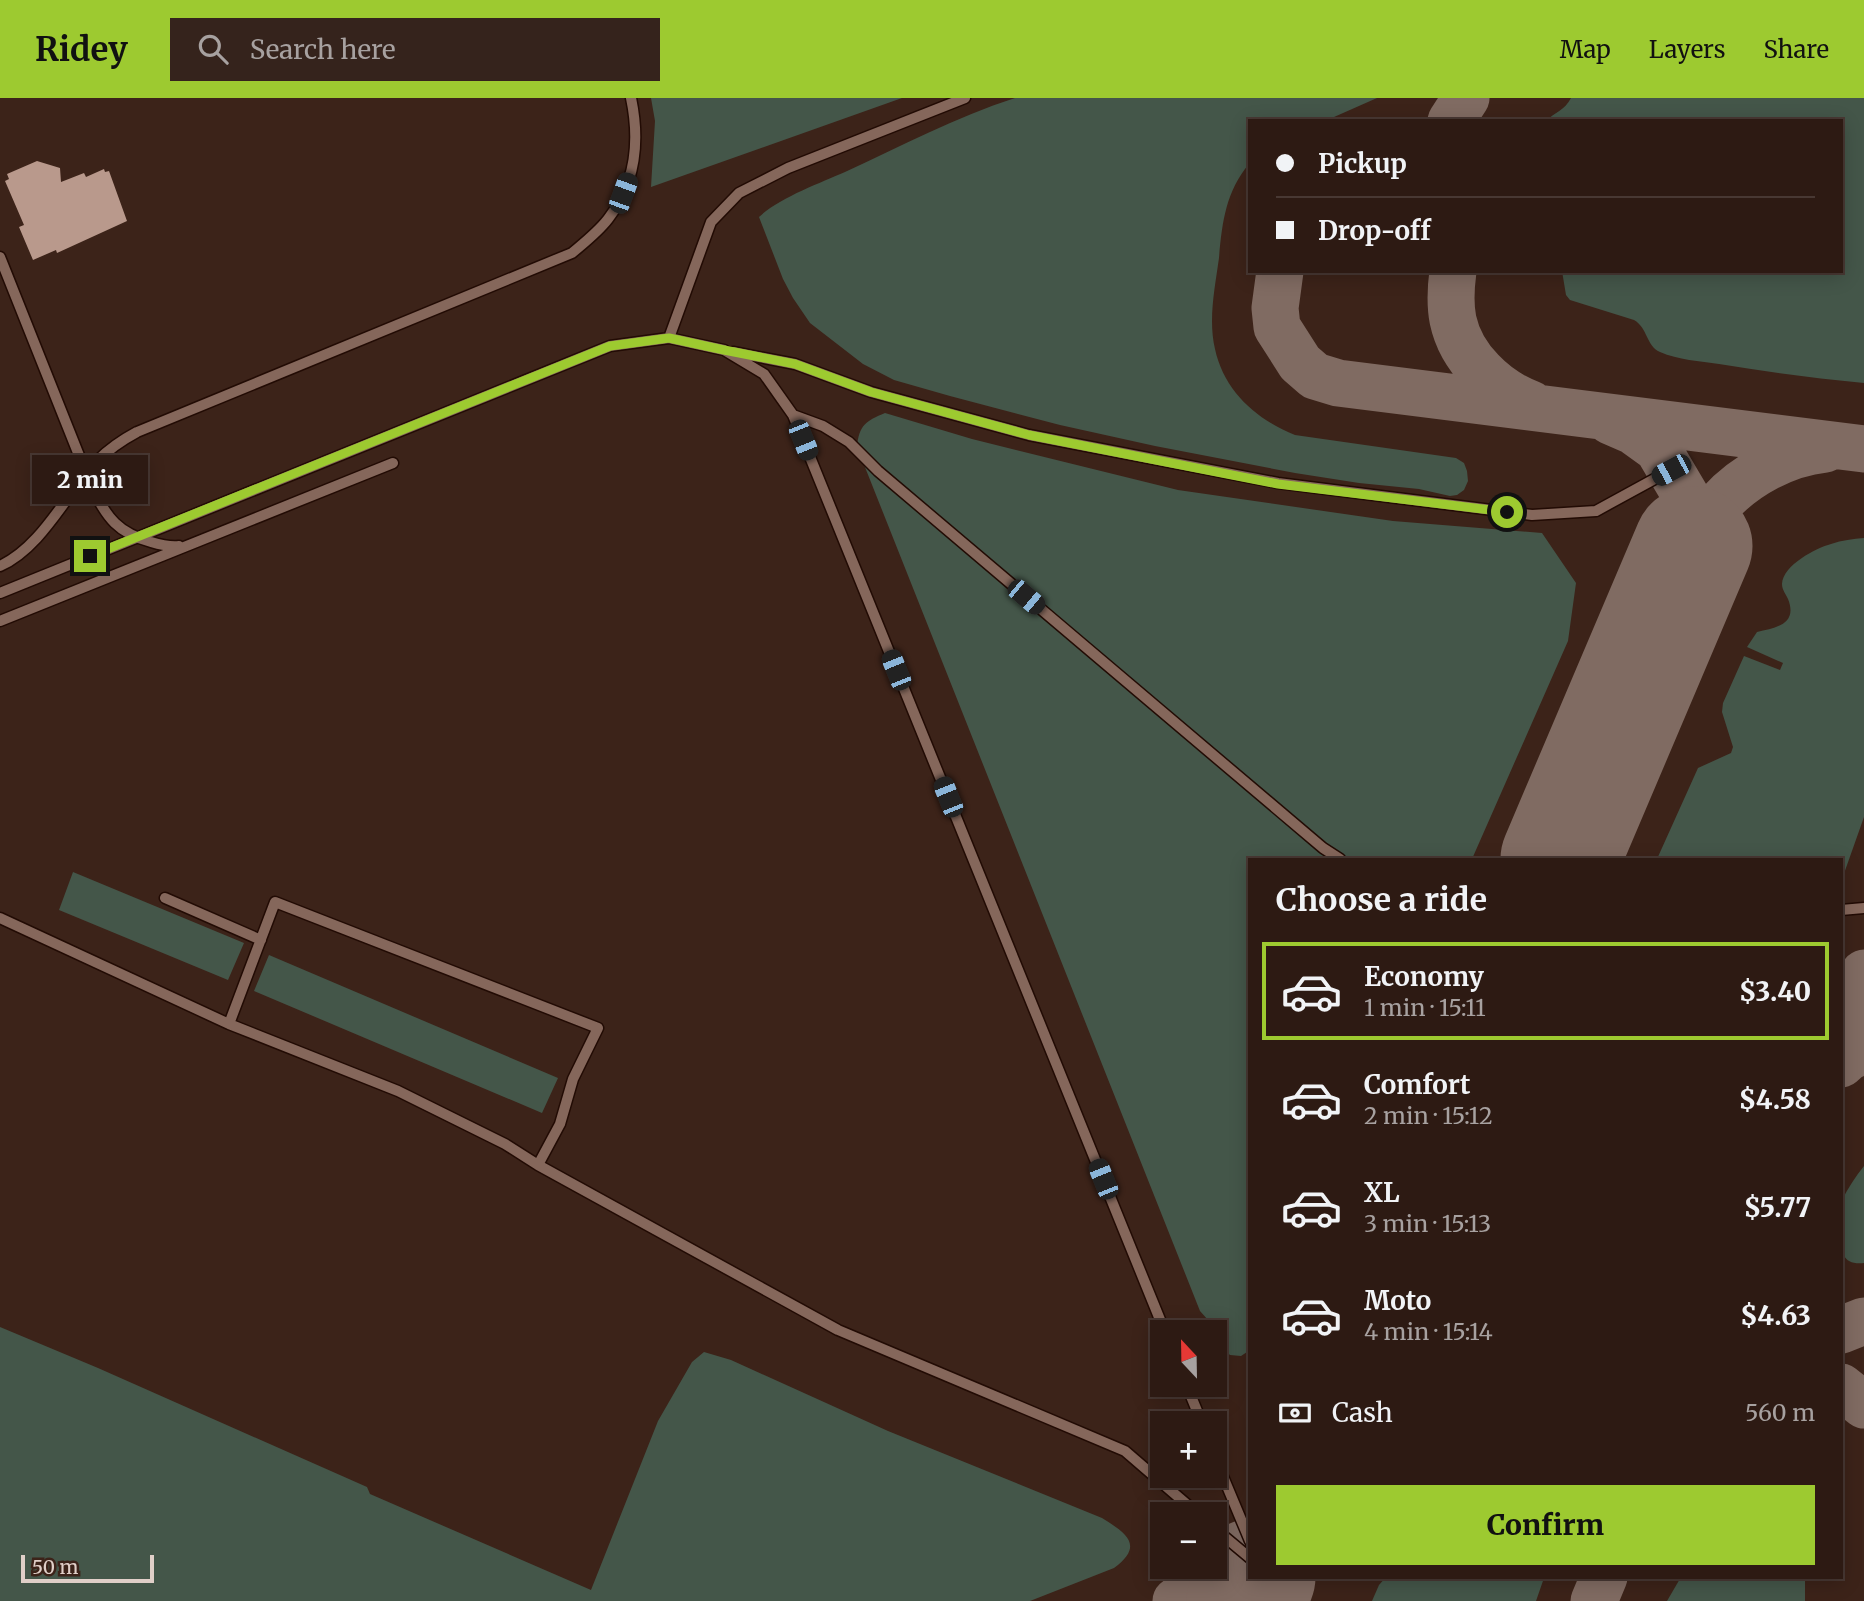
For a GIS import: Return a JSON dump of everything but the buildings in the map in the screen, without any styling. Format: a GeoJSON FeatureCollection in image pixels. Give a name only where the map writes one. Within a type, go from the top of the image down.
{"type":"FeatureCollection","features":[{"type":"Feature","properties":{"kind":"lane"},"geometry":{"type":"LineString","coordinates":[[0,566],[12,561],[33,542],[97,462],[117,443],[137,432],[572,253],[610,217],[623,193],[634,163],[636,131],[631,98]]}},
{"type":"Feature","properties":{"kind":"lane"},"geometry":{"type":"LineString","coordinates":[[669,338],[711,222],[739,193],[788,168],[965,98]]}},
{"type":"Feature","properties":{"kind":"lane"},"geometry":{"type":"LineString","coordinates":[[0,257],[103,511],[117,527],[135,538],[169,547],[186,546]]}},
{"type":"Feature","properties":{"kind":"lane"},"geometry":{"type":"LineString","coordinates":[[0,593],[610,346],[669,338],[795,364],[871,392],[1029,435],[1278,484],[1532,514],[1595,510],[1671,470]]}},
{"type":"Feature","properties":{"kind":"lane"},"geometry":{"type":"LineString","coordinates":[[724,350],[764,374],[793,415],[1160,1320]]}},
{"type":"Feature","properties":{"kind":"lane"},"geometry":{"type":"LineString","coordinates":[[793,415],[823,426],[849,442],[888,480],[1312,839],[1339,858]]}},
{"type":"Feature","properties":{"kind":"lane"},"geometry":{"type":"LineString","coordinates":[[0,621],[393,463]]}},
{"type":"Feature","properties":{"kind":"lane"},"geometry":{"type":"LineString","coordinates":[[165,898],[261,940]]}},
{"type":"Feature","properties":{"kind":"lane"},"geometry":{"type":"LineString","coordinates":[[229,1024],[275,902],[598,1028],[573,1079],[560,1124],[538,1165]]}},
{"type":"Feature","properties":{"kind":"lane"},"geometry":{"type":"LineString","coordinates":[[1843,910],[1864,908]]}},
{"type":"Feature","properties":{"kind":"lane"},"geometry":{"type":"LineString","coordinates":[[0,918],[229,1024],[398,1091],[505,1144],[538,1165],[838,1330],[1125,1451],[1184,1502]]}},
{"type":"Feature","properties":{"kind":"lane"},"geometry":{"type":"LineString","coordinates":[[1227,1486],[1248,1536]]}},
{"type":"Feature","properties":{"kind":"lane"},"geometry":{"type":"LineString","coordinates":[[1227,1539],[1248,1556]]}},
{"type":"Feature","properties":{"kind":"green space"},"geometry":{"type":"Polygon","coordinates":[[[651,98],[902,98],[651,187],[655,121],[651,98]]]}},
{"type":"Feature","properties":{"kind":"green space"},"geometry":{"type":"Polygon","coordinates":[[[1015,98],[1377,98],[1330,119],[1248,119],[1248,165],[1230,196],[1222,232],[1212,315],[1215,349],[1219,364],[1234,391],[1255,412],[1281,429],[1295,435],[1456,458],[1464,463],[1467,471],[1468,481],[1464,490],[1450,496],[1419,489],[1295,473],[1060,425],[894,380],[863,364],[810,323],[783,279],[759,217],[800,192],[1015,98]]]}},
{"type":"Feature","properties":{"kind":"green space"},"geometry":{"type":"Polygon","coordinates":[[[1571,98],[1864,98],[1864,383],[1755,370],[1667,355],[1655,349],[1639,323],[1634,320],[1570,300],[1566,295],[1562,273],[1843,273],[1843,119],[1549,119],[1571,98]]]}},
{"type":"Feature","properties":{"kind":"green space"},"geometry":{"type":"Polygon","coordinates":[[[885,413],[972,439],[1178,490],[1393,521],[1542,533],[1576,583],[1568,641],[1472,858],[1248,858],[1248,1351],[1241,1356],[1227,1352],[1227,1320],[1208,1320],[1200,1311],[857,447],[865,425],[885,413]]]}},
{"type":"Feature","properties":{"kind":"green space"},"geometry":{"type":"Polygon","coordinates":[[[1864,538],[1864,817],[1843,876],[1843,858],[1657,858],[1698,768],[1731,753],[1733,747],[1722,712],[1723,703],[1744,656],[1780,670],[1783,663],[1747,647],[1757,632],[1778,626],[1788,619],[1790,607],[1782,584],[1788,570],[1809,553],[1843,541],[1864,538]]]}},
{"type":"Feature","properties":{"kind":"green space"},"geometry":{"type":"Polygon","coordinates":[[[73,872],[244,943],[228,980],[59,910],[73,872]]]}},
{"type":"Feature","properties":{"kind":"green space"},"geometry":{"type":"Polygon","coordinates":[[[269,955],[558,1078],[542,1113],[254,991],[269,955]]]}},
{"type":"Feature","properties":{"kind":"green space"},"geometry":{"type":"Polygon","coordinates":[[[1864,1166],[1864,1263],[1849,1261],[1843,1254],[1843,1198],[1864,1166]]]}},
{"type":"Feature","properties":{"kind":"green space"},"geometry":{"type":"Polygon","coordinates":[[[0,1327],[367,1487],[370,1494],[591,1590],[658,1421],[692,1362],[704,1352],[731,1360],[888,1431],[1102,1518],[1125,1534],[1129,1540],[1129,1553],[1114,1568],[1030,1601],[0,1601],[0,1327]]]}},
{"type":"Feature","properties":{"kind":"green space"},"geometry":{"type":"Polygon","coordinates":[[[1384,1579],[1544,1579],[1536,1601],[1372,1601],[1384,1579]]]}},
{"type":"Feature","properties":{"kind":"green space"},"geometry":{"type":"Polygon","coordinates":[[[1680,1579],[1805,1579],[1805,1601],[1667,1601],[1680,1579]]]}},
{"type":"Feature","properties":{"kind":"taxiway"},"geometry":{"type":"LineString","coordinates":[[1452,119],[1466,98]]}},
{"type":"Feature","properties":{"kind":"taxiway"},"geometry":{"type":"LineString","coordinates":[[1280,273],[1275,308],[1277,327],[1300,363],[1315,376],[1338,383],[1864,449]]}},
{"type":"Feature","properties":{"kind":"taxiway"},"geometry":{"type":"LineString","coordinates":[[1453,273],[1452,314],[1457,334],[1464,347],[1472,360],[1493,382],[1531,404]]}},
{"type":"Feature","properties":{"kind":"taxiway"},"geometry":{"type":"LineString","coordinates":[[1610,421],[1633,431],[1658,449],[1687,498],[1693,521],[1693,546]]}},
{"type":"Feature","properties":{"kind":"taxiway"},"geometry":{"type":"LineString","coordinates":[[1693,546],[1715,508],[1741,484],[1781,461],[1825,449]]}},
{"type":"Feature","properties":{"kind":"taxiway"},"geometry":{"type":"LineString","coordinates":[[1843,1021],[1864,973]]}},
{"type":"Feature","properties":{"kind":"taxiway"},"geometry":{"type":"LineString","coordinates":[[1843,1062],[1864,1050]]}},
{"type":"Feature","properties":{"kind":"taxiway"},"geometry":{"type":"LineString","coordinates":[[1843,1329],[1864,1321]]}},
{"type":"Feature","properties":{"kind":"taxiway"},"geometry":{"type":"LineString","coordinates":[[1843,1389],[1864,1405]]}},
{"type":"Feature","properties":{"kind":"taxiway"},"geometry":{"type":"LineString","coordinates":[[1176,1601],[1248,1573]]}},
{"type":"Feature","properties":{"kind":"taxiway"},"geometry":{"type":"LineString","coordinates":[[1594,1601],[1603,1579]]}},
{"type":"Feature","properties":{"kind":"runway"},"geometry":{"type":"LineString","coordinates":[[1560,858],[1693,546]]}},
{"type":"Feature","properties":{"kind":"runway"},"geometry":{"type":"LineString","coordinates":[[1246,1601],[1255,1579]]}},
{"type":"Feature","properties":{"kind":"route"},"geometry":{"type":"LineString","coordinates":[[90,556],[610,346],[669,338],[795,364],[871,392],[1029,435],[1278,484],[1507,512]]}}]}
